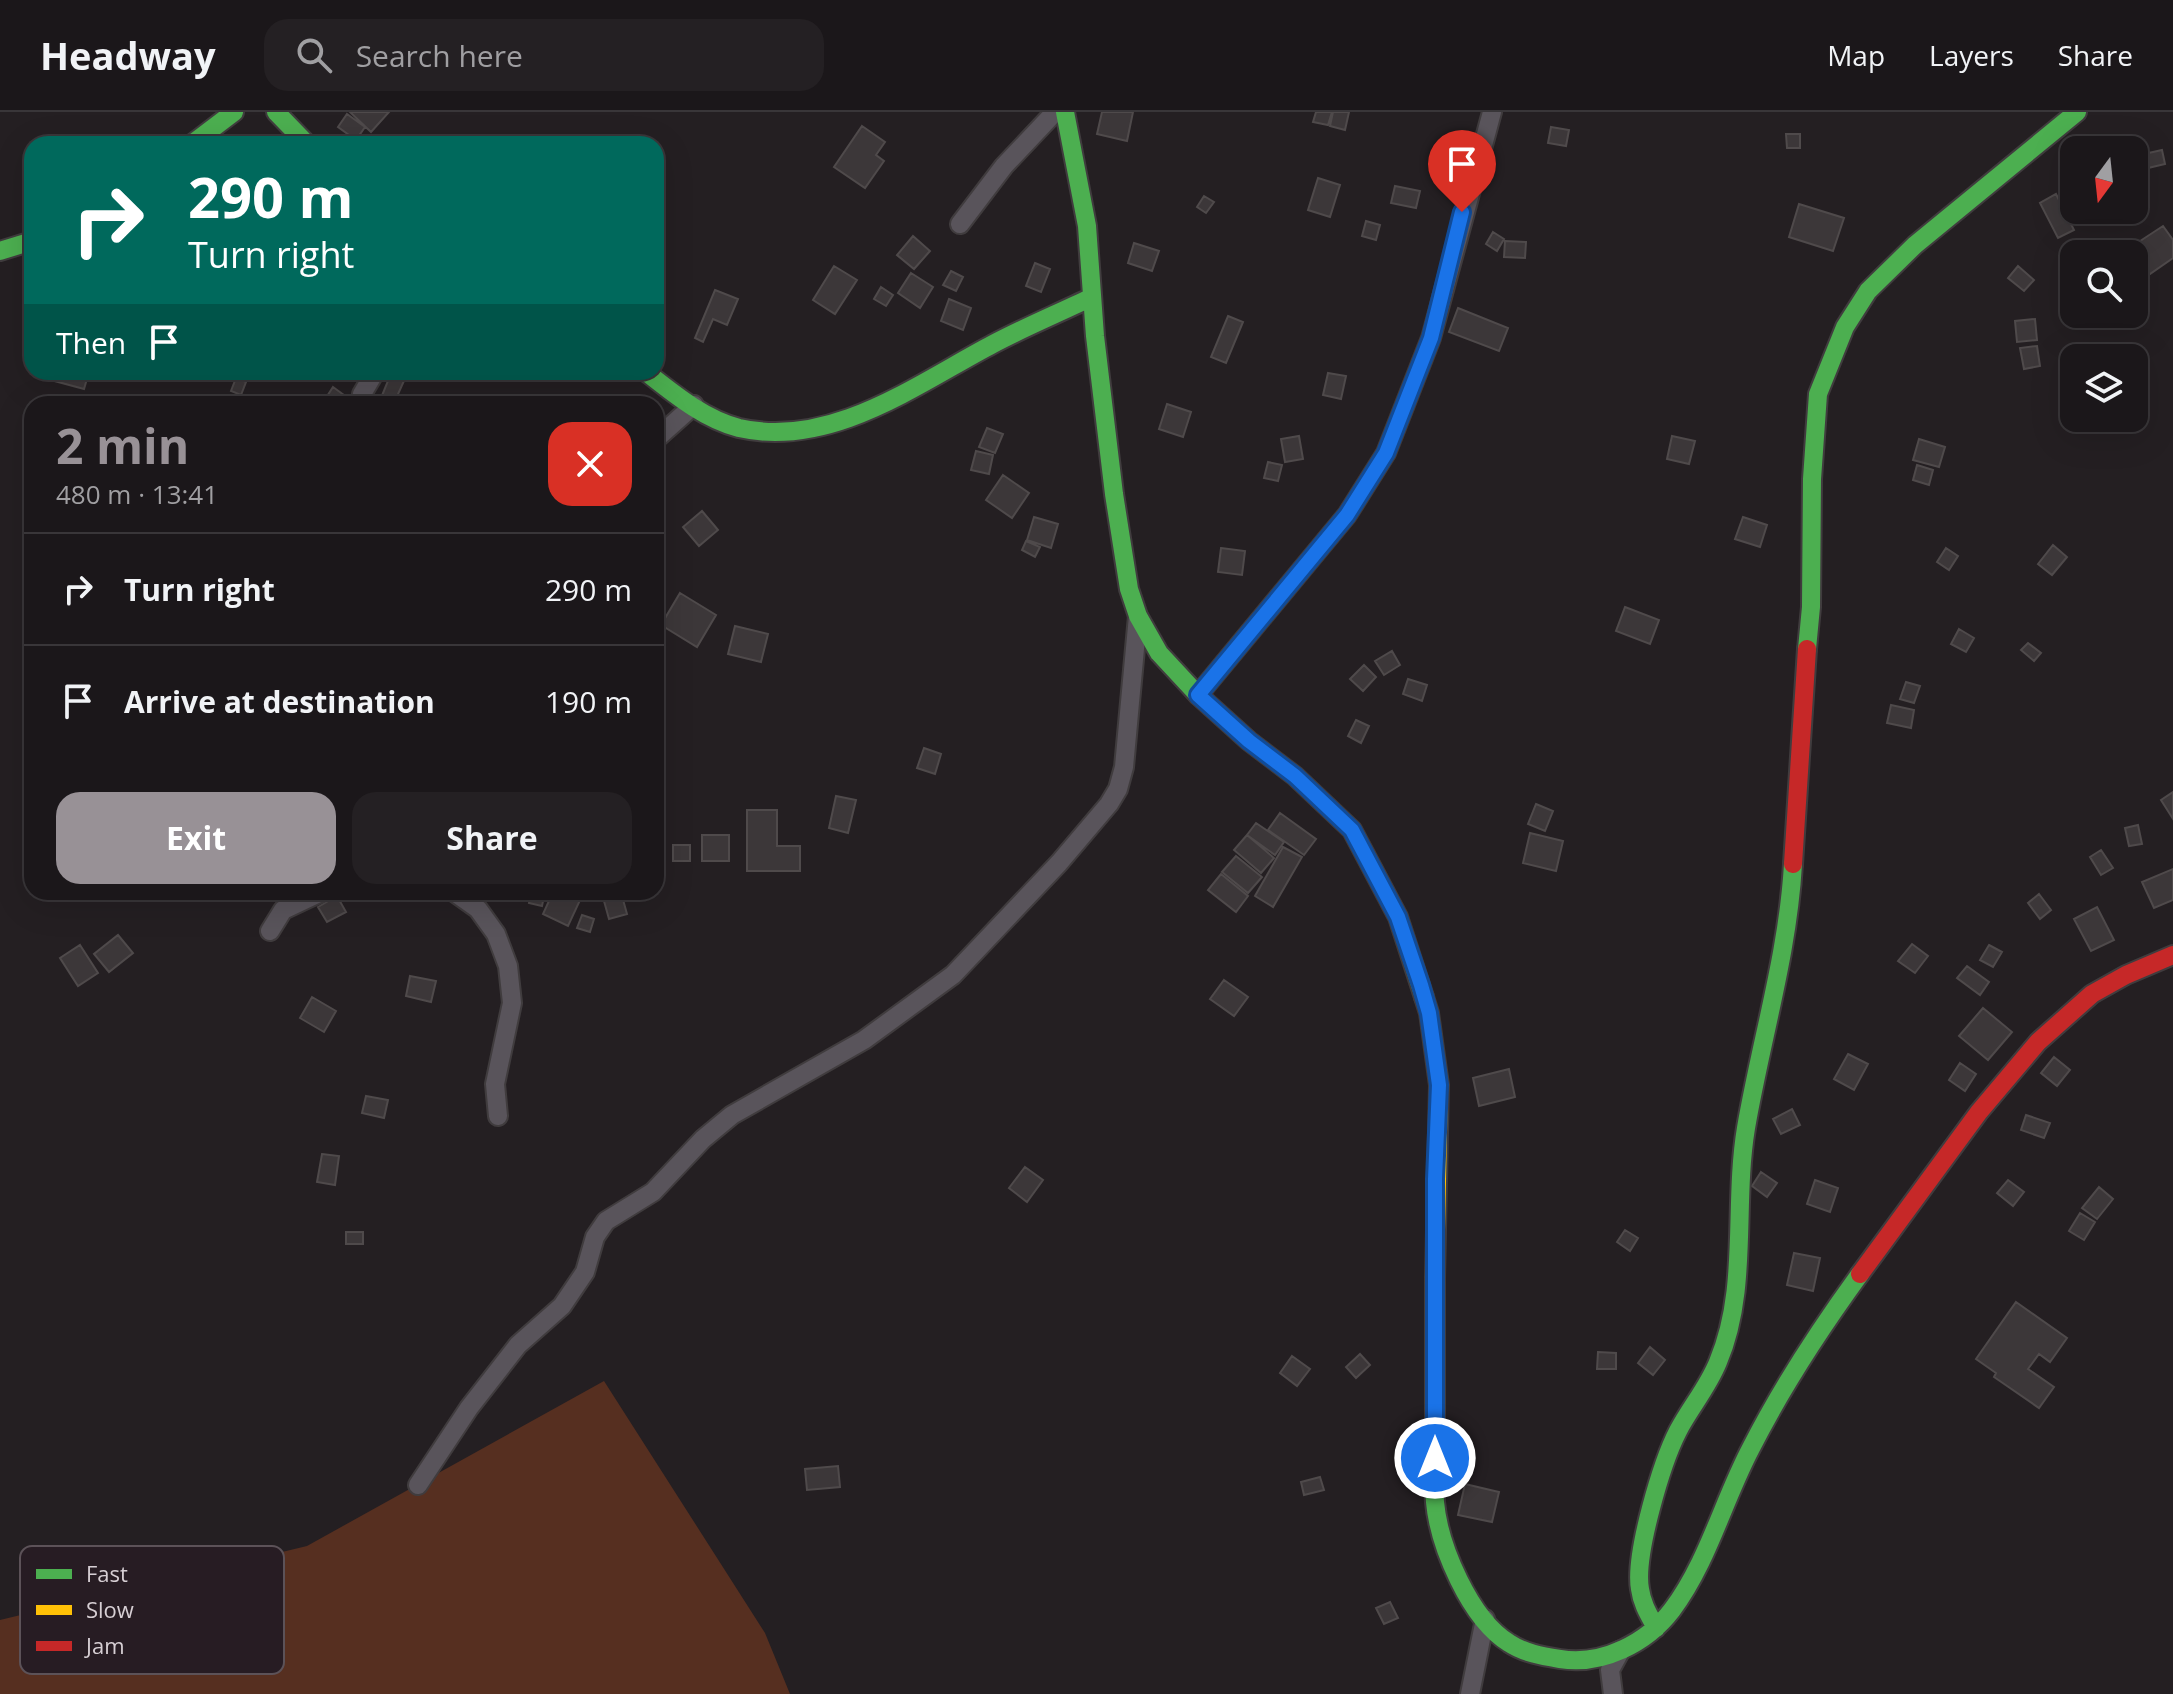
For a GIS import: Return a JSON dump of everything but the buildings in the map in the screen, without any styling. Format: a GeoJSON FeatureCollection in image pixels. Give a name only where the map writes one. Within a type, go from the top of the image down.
{"type":"FeatureCollection","features":[{"type":"Feature","properties":{"kind":"main road"},"geometry":{"type":"LineString","coordinates":[[202,136],[234,112]]}},
{"type":"Feature","properties":{"kind":"main road"},"geometry":{"type":"LineString","coordinates":[[276,112],[299,136]]}},
{"type":"Feature","properties":{"kind":"main road"},"geometry":{"type":"LineString","coordinates":[[1065,112],[1087,226],[1114,494],[1129,589],[1138,616],[1159,653],[1198,695],[1249,741],[1295,776],[1352,830],[1398,917],[1421,985],[1429,1013],[1439,1085],[1435,1179],[1435,1502],[1443,1543],[1464,1589],[1485,1619],[1505,1639],[1524,1651],[1565,1661],[1586,1660],[1621,1650],[1656,1628],[1690,1579],[1750,1449],[1779,1397],[1875,1253],[1971,1123],[2026,1055],[2082,1002],[2134,970],[2173,955]]}},
{"type":"Feature","properties":{"kind":"main road"},"geometry":{"type":"LineString","coordinates":[[1656,1628],[1643,1604],[1639,1586],[1640,1556],[1668,1453],[1717,1366],[1731,1329],[1739,1252],[1740,1174],[1746,1128],[1769,1022],[1791,895],[1801,701],[1811,607],[1813,465],[1818,394],[1845,327],[1868,291],[1915,245],[2077,112]]}},
{"type":"Feature","properties":{"kind":"main road"},"geometry":{"type":"LineString","coordinates":[[0,251],[24,244]]}},
{"type":"Feature","properties":{"kind":"main road"},"geometry":{"type":"LineString","coordinates":[[658,380],[711,417],[750,430],[827,425],[920,388],[983,349],[1092,297]]}},
{"type":"Feature","properties":{"kind":"street"},"geometry":{"type":"LineString","coordinates":[[960,224],[1004,166],[1055,112]]}},
{"type":"Feature","properties":{"kind":"street"},"geometry":{"type":"LineString","coordinates":[[1198,695],[1347,515],[1386,453],[1431,338],[1492,112]]}},
{"type":"Feature","properties":{"kind":"street"},"geometry":{"type":"LineString","coordinates":[[362,394],[370,380]]}},
{"type":"Feature","properties":{"kind":"street"},"geometry":{"type":"LineString","coordinates":[[664,432],[694,405]]}},
{"type":"Feature","properties":{"kind":"street"},"geometry":{"type":"LineString","coordinates":[[418,1485],[469,1408],[518,1345],[562,1306],[585,1272],[595,1237],[606,1221],[653,1192],[703,1139],[732,1115],[864,1040],[953,975],[1059,863],[1109,804],[1118,789],[1128,744],[1138,616]]}},
{"type":"Feature","properties":{"kind":"street"},"geometry":{"type":"LineString","coordinates":[[270,931],[283,910],[304,900]]}},
{"type":"Feature","properties":{"kind":"street"},"geometry":{"type":"LineString","coordinates":[[465,900],[478,909],[496,934],[508,966],[512,1003],[495,1084],[498,1116]]}},
{"type":"Feature","properties":{"kind":"street"},"geometry":{"type":"LineString","coordinates":[[1470,1694],[1485,1619]]}},
{"type":"Feature","properties":{"kind":"street"},"geometry":{"type":"LineString","coordinates":[[1613,1694],[1610,1670],[1621,1650]]}},
{"type":"Feature","properties":{"kind":"shaded area"},"geometry":{"type":"Polygon","coordinates":[[[604,1381],[765,1633],[790,1694],[0,1694],[0,1620],[20,1615],[20,1674],[284,1674],[284,1552],[307,1546],[604,1381]]]}},
{"type":"Feature","properties":{"kind":"traffic: fast"},"geometry":{"type":"LineString","coordinates":[[202,136],[234,112]]}},
{"type":"Feature","properties":{"kind":"traffic: fast"},"geometry":{"type":"LineString","coordinates":[[276,112],[299,136]]}},
{"type":"Feature","properties":{"kind":"traffic: fast"},"geometry":{"type":"LineString","coordinates":[[1065,112],[1087,226],[1095,336],[1114,494],[1129,589],[1138,616],[1159,653],[1198,695],[1249,741],[1295,776],[1352,830],[1398,917],[1424,997]]}},
{"type":"Feature","properties":{"kind":"traffic: fast"},"geometry":{"type":"LineString","coordinates":[[1807,649],[1818,394],[1845,327],[1868,291],[1915,245],[2077,112]]}},
{"type":"Feature","properties":{"kind":"traffic: fast"},"geometry":{"type":"LineString","coordinates":[[0,251],[24,244]]}},
{"type":"Feature","properties":{"kind":"traffic: fast"},"geometry":{"type":"LineString","coordinates":[[657,380],[690,405],[726,424],[773,432],[807,429],[872,409],[1005,338],[1092,297]]}},
{"type":"Feature","properties":{"kind":"traffic: fast"},"geometry":{"type":"LineString","coordinates":[[1656,1628],[1641,1594],[1641,1554],[1657,1486],[1672,1445],[1714,1371],[1728,1334],[1737,1276],[1740,1187],[1746,1128],[1786,931],[1793,864]]}},
{"type":"Feature","properties":{"kind":"traffic: fast"},"geometry":{"type":"LineString","coordinates":[[1435,1278],[1434,1493],[1450,1560],[1470,1599],[1495,1632],[1527,1652],[1576,1660],[1592,1659],[1622,1650],[1650,1633],[1672,1610],[1696,1572],[1741,1468],[1775,1403],[1860,1274]]}},
{"type":"Feature","properties":{"kind":"traffic: slow"},"geometry":{"type":"LineString","coordinates":[[1424,997],[1439,1085],[1435,1278]]}},
{"type":"Feature","properties":{"kind":"traffic: jam"},"geometry":{"type":"LineString","coordinates":[[1793,864],[1807,649]]}},
{"type":"Feature","properties":{"kind":"traffic: jam"},"geometry":{"type":"LineString","coordinates":[[1860,1274],[1979,1112],[2038,1042],[2092,994],[2173,955]]}},
{"type":"Feature","properties":{"kind":"route"},"geometry":{"type":"LineString","coordinates":[[1435,1458],[1435,1179],[1439,1085],[1429,1013],[1421,985],[1398,917],[1352,830],[1295,776],[1249,741],[1198,695],[1347,515],[1386,453],[1431,338],[1462,212]]}}]}
